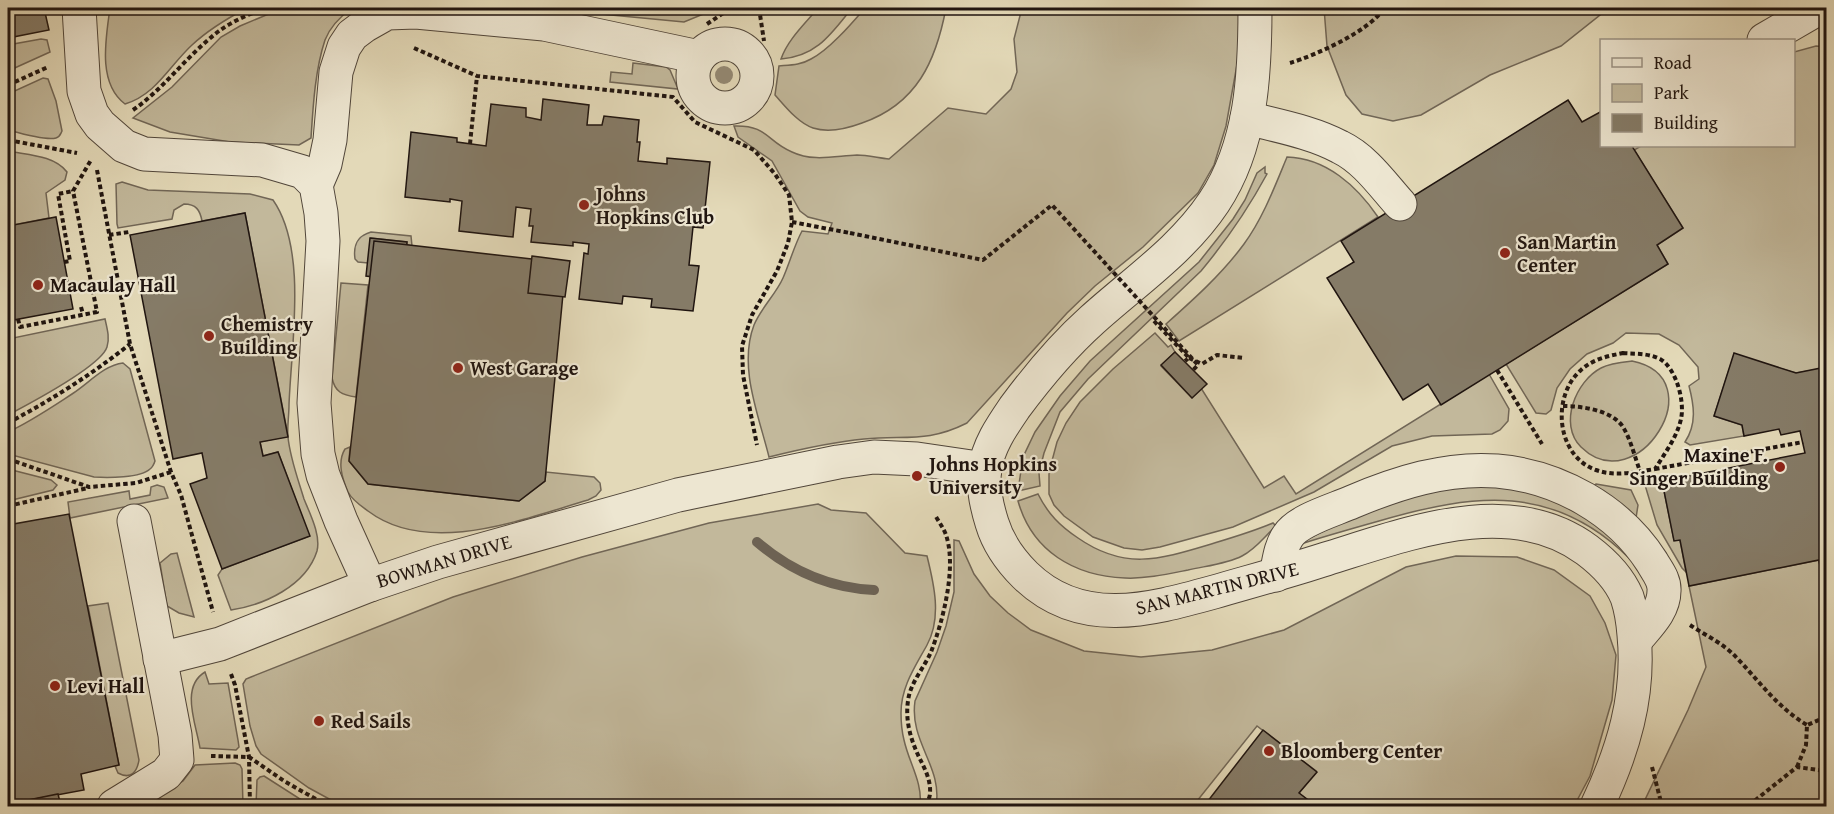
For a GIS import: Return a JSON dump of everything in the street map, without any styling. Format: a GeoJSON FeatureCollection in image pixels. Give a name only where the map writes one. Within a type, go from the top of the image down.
{"type":"FeatureCollection","features":[{"type":"Feature","properties":{"kind":"street"},"geometry":{"type":"LineString","coordinates":[[79,8],[84,91],[92,114],[100,125],[124,146],[144,153],[262,160],[303,172],[316,185],[325,164],[330,140],[336,72],[344,47],[352,35],[387,14],[416,12],[544,24],[699,57]]}},
{"type":"Feature","properties":{"kind":"street","name":"SAN MARTIN DRIVE"},"geometry":{"type":"LineString","coordinates":[[1256,8],[1253,92],[1230,172],[1216,199],[1198,224],[1154,269],[1092,321],[1050,362],[999,430],[985,469],[987,502],[999,543],[1015,565],[1033,583],[1054,597],[1088,609],[1109,611],[1150,608],[1276,575],[1395,537],[1485,521],[1532,526],[1575,542],[1594,556],[1622,586],[1629,601],[1635,641],[1636,677],[1627,730],[1597,807]]}},
{"type":"Feature","properties":{"kind":"street"},"geometry":{"type":"LineString","coordinates":[[1766,39],[1819,8]]}},
{"type":"Feature","properties":{"kind":"street"},"geometry":{"type":"LineString","coordinates":[[1247,118],[1304,133],[1341,147],[1371,170],[1400,204]]}},
{"type":"Feature","properties":{"kind":"street","name":"BOWMAN DRIVE"},"geometry":{"type":"LineString","coordinates":[[316,185],[323,241],[314,402],[318,454],[337,512],[370,585],[467,553],[642,504],[838,462],[874,457],[918,459],[985,469]]}},
{"type":"Feature","properties":{"kind":"street"},"geometry":{"type":"LineString","coordinates":[[1276,575],[1288,534],[1302,524],[1367,496],[1410,480],[1454,472],[1496,471],[1532,476],[1565,488],[1596,505],[1624,528],[1647,555],[1662,578],[1664,591],[1661,609],[1635,641]]}},
{"type":"Feature","properties":{"kind":"street"},"geometry":{"type":"LineString","coordinates":[[114,806],[166,774],[177,760],[175,735],[134,521]]}},
{"type":"Feature","properties":{"kind":"street"},"geometry":{"type":"LineString","coordinates":[[160,659],[220,644],[370,585]]}},
{"type":"Feature","properties":{"kind":"path"},"geometry":{"type":"LineString","coordinates":[[137,108],[170,80],[219,31],[255,12],[269,8]]}},
{"type":"Feature","properties":{"kind":"path"},"geometry":{"type":"LineString","coordinates":[[304,8],[311,8]]}},
{"type":"Feature","properties":{"kind":"path"},"geometry":{"type":"LineString","coordinates":[[759,8],[764,41]]}},
{"type":"Feature","properties":{"kind":"path"},"geometry":{"type":"LineString","coordinates":[[1290,63],[1316,55],[1355,33],[1379,15],[1384,8]]}},
{"type":"Feature","properties":{"kind":"path"},"geometry":{"type":"LineString","coordinates":[[408,42],[415,49],[477,76],[673,98],[695,122],[754,150],[775,174],[789,195],[792,222],[788,243],[777,271],[752,315],[742,346],[743,375],[756,437]]}},
{"type":"Feature","properties":{"kind":"path"},"geometry":{"type":"LineString","coordinates":[[8,85],[51,65]]}},
{"type":"Feature","properties":{"kind":"path"},"geometry":{"type":"LineString","coordinates":[[470,144],[477,76]]}},
{"type":"Feature","properties":{"kind":"path"},"geometry":{"type":"LineString","coordinates":[[8,140],[94,156]]}},
{"type":"Feature","properties":{"kind":"path"},"geometry":{"type":"LineString","coordinates":[[18,319],[20,327],[97,312],[73,191],[94,156]]}},
{"type":"Feature","properties":{"kind":"path"},"geometry":{"type":"LineString","coordinates":[[94,156],[130,344],[171,472],[181,495],[215,618]]}},
{"type":"Feature","properties":{"kind":"path"},"geometry":{"type":"LineString","coordinates":[[64,262],[70,261],[58,194],[73,191]]}},
{"type":"Feature","properties":{"kind":"path"},"geometry":{"type":"LineString","coordinates":[[792,222],[983,260],[1052,205],[1198,365],[1193,370]]}},
{"type":"Feature","properties":{"kind":"path"},"geometry":{"type":"LineString","coordinates":[[110,235],[129,232]]}},
{"type":"Feature","properties":{"kind":"path"},"geometry":{"type":"LineString","coordinates":[[81,307],[83,314]]}},
{"type":"Feature","properties":{"kind":"path"},"geometry":{"type":"LineString","coordinates":[[1154,321],[1187,359],[1202,364],[1217,355],[1244,358]]}},
{"type":"Feature","properties":{"kind":"path"},"geometry":{"type":"LineString","coordinates":[[8,423],[51,400],[100,368],[130,344]]}},
{"type":"Feature","properties":{"kind":"path"},"geometry":{"type":"LineString","coordinates":[[1654,469],[1671,444],[1682,417],[1681,395],[1676,377],[1662,360],[1643,354],[1623,353],[1602,357],[1580,370],[1565,391],[1561,413],[1564,433],[1574,455],[1594,470],[1618,474],[1654,469],[1803,442]]}},
{"type":"Feature","properties":{"kind":"path"},"geometry":{"type":"LineString","coordinates":[[1497,370],[1542,444]]}},
{"type":"Feature","properties":{"kind":"path"},"geometry":{"type":"LineString","coordinates":[[1563,406],[1587,407],[1623,426],[1640,471]]}},
{"type":"Feature","properties":{"kind":"path"},"geometry":{"type":"LineString","coordinates":[[8,459],[89,487]]}},
{"type":"Feature","properties":{"kind":"path"},"geometry":{"type":"LineString","coordinates":[[8,506],[89,487],[136,483],[171,472]]}},
{"type":"Feature","properties":{"kind":"path"},"geometry":{"type":"LineString","coordinates":[[926,807],[930,792],[929,782],[911,738],[908,724],[908,701],[915,679],[931,652],[946,604],[949,549],[946,534],[935,515]]}},
{"type":"Feature","properties":{"kind":"path"},"geometry":{"type":"LineString","coordinates":[[1689,624],[1735,655],[1791,716],[1807,726]]}},
{"type":"Feature","properties":{"kind":"path"},"geometry":{"type":"LineString","coordinates":[[229,670],[236,685],[249,757],[250,807]]}},
{"type":"Feature","properties":{"kind":"path"},"geometry":{"type":"LineString","coordinates":[[1807,726],[1827,717]]}},
{"type":"Feature","properties":{"kind":"path"},"geometry":{"type":"LineString","coordinates":[[1750,807],[1753,802],[1797,767],[1806,745],[1807,726]]}},
{"type":"Feature","properties":{"kind":"path"},"geometry":{"type":"LineString","coordinates":[[211,756],[249,757],[328,807]]}},
{"type":"Feature","properties":{"kind":"path"},"geometry":{"type":"LineString","coordinates":[[1651,763],[1662,807]]}},
{"type":"Feature","properties":{"kind":"path"},"geometry":{"type":"LineString","coordinates":[[1797,767],[1827,771]]}},
{"type":"Feature","properties":{"kind":"green space"},"geometry":{"type":"Polygon","coordinates":[[[110,8],[247,8],[205,34],[184,53],[154,87],[136,100],[125,104],[116,95],[107,72],[106,46],[110,8]]]}},
{"type":"Feature","properties":{"kind":"green space"},"geometry":{"type":"Polygon","coordinates":[[[324,8],[352,8],[336,22],[325,40],[317,76],[311,138],[299,145],[230,142],[170,132],[133,118],[172,87],[221,37],[240,26],[271,13],[307,13],[324,8]]]}},
{"type":"Feature","properties":{"kind":"green space"},"geometry":{"type":"Polygon","coordinates":[[[538,8],[718,8],[684,22],[538,8]]]}},
{"type":"Feature","properties":{"kind":"green space"},"geometry":{"type":"Polygon","coordinates":[[[818,8],[852,8],[830,35],[814,48],[794,57],[781,59],[792,38],[818,8]]]}},
{"type":"Feature","properties":{"kind":"green space"},"geometry":{"type":"Polygon","coordinates":[[[865,8],[946,8],[930,63],[910,92],[881,115],[837,130],[807,126],[792,114],[775,95],[779,66],[803,62],[818,55],[840,36],[865,8]]]}},
{"type":"Feature","properties":{"kind":"green space"},"geometry":{"type":"Polygon","coordinates":[[[1022,8],[1239,8],[1240,48],[1226,126],[1214,165],[1198,193],[1143,247],[1095,286],[1067,313],[967,423],[928,436],[852,440],[769,457],[749,374],[748,358],[754,325],[777,290],[802,231],[828,234],[832,223],[808,217],[800,211],[772,161],[738,137],[734,126],[754,128],[766,134],[783,148],[808,157],[865,155],[889,159],[948,108],[986,114],[1011,89],[1017,72],[1014,39],[1022,8]]]}},
{"type":"Feature","properties":{"kind":"green space"},"geometry":{"type":"Polygon","coordinates":[[[1324,8],[1613,8],[1604,12],[1561,46],[1490,75],[1421,115],[1393,121],[1362,114],[1346,95],[1327,46],[1324,8]]]}},
{"type":"Feature","properties":{"kind":"green space"},"geometry":{"type":"Polygon","coordinates":[[[47,40],[50,52],[8,71],[8,45],[47,40]]]}},
{"type":"Feature","properties":{"kind":"green space"},"geometry":{"type":"Polygon","coordinates":[[[1816,46],[1826,47],[1826,368],[1796,373],[1734,355],[1714,416],[1742,425],[1744,436],[1690,445],[1685,442],[1693,421],[1689,386],[1699,379],[1698,367],[1679,345],[1659,334],[1626,333],[1613,343],[1587,354],[1570,369],[1557,388],[1551,410],[1546,414],[1536,413],[1506,364],[1668,264],[1657,245],[1683,228],[1634,150],[1639,147],[1795,147],[1795,52],[1816,46]]]}},
{"type":"Feature","properties":{"kind":"green space"},"geometry":{"type":"Polygon","coordinates":[[[633,63],[666,67],[670,70],[678,89],[610,82],[611,72],[632,74],[633,63]]]}},
{"type":"Feature","properties":{"kind":"green space"},"geometry":{"type":"Polygon","coordinates":[[[43,78],[48,79],[56,101],[62,131],[60,136],[46,138],[8,130],[8,94],[43,78]]]}},
{"type":"Feature","properties":{"kind":"green space"},"geometry":{"type":"Polygon","coordinates":[[[8,151],[48,159],[62,166],[67,172],[65,180],[46,193],[49,218],[8,226],[8,151]]]}},
{"type":"Feature","properties":{"kind":"green space"},"geometry":{"type":"Polygon","coordinates":[[[1287,157],[1315,162],[1327,168],[1350,185],[1378,217],[1179,341],[1166,324],[1217,276],[1244,244],[1263,213],[1287,157]]]}},
{"type":"Feature","properties":{"kind":"green space"},"geometry":{"type":"Polygon","coordinates":[[[1265,167],[1267,174],[1252,200],[1201,271],[1088,379],[1060,412],[1044,453],[1039,473],[1040,486],[1018,491],[1023,457],[1035,432],[1060,396],[1090,361],[1199,262],[1233,219],[1245,200],[1257,173],[1265,167]]]}},
{"type":"Feature","properties":{"kind":"green space"},"geometry":{"type":"Polygon","coordinates":[[[122,182],[148,190],[250,194],[273,200],[284,221],[291,245],[294,271],[294,327],[288,435],[245,213],[202,221],[197,208],[184,204],[174,210],[172,219],[118,228],[116,184],[122,182]]]}},
{"type":"Feature","properties":{"kind":"green space"},"geometry":{"type":"Polygon","coordinates":[[[371,232],[411,236],[412,246],[407,245],[407,242],[371,238],[368,263],[358,262],[355,259],[355,245],[362,236],[371,232]]]}},
{"type":"Feature","properties":{"kind":"green space"},"geometry":{"type":"Polygon","coordinates":[[[341,283],[368,285],[356,397],[340,392],[335,387],[332,378],[341,283]]]}},
{"type":"Feature","properties":{"kind":"green space"},"geometry":{"type":"Polygon","coordinates":[[[105,319],[108,340],[102,355],[78,374],[8,415],[8,339],[105,319]]]}},
{"type":"Feature","properties":{"kind":"green space"},"geometry":{"type":"Polygon","coordinates":[[[1155,333],[1168,347],[1171,345],[1175,352],[1161,366],[1192,398],[1201,388],[1264,488],[1284,476],[1296,494],[1489,374],[1509,409],[1508,421],[1500,430],[1492,434],[1432,436],[1392,446],[1314,492],[1233,527],[1160,547],[1142,550],[1124,548],[1093,537],[1064,516],[1054,505],[1049,494],[1049,472],[1057,442],[1080,402],[1113,369],[1155,333]]]}},
{"type":"Feature","properties":{"kind":"green space"},"geometry":{"type":"Polygon","coordinates":[[[1632,361],[1656,372],[1667,389],[1668,410],[1659,431],[1644,448],[1624,459],[1603,460],[1581,447],[1574,438],[1571,427],[1573,404],[1584,383],[1592,374],[1608,365],[1632,361]]]}},
{"type":"Feature","properties":{"kind":"green space"},"geometry":{"type":"Polygon","coordinates":[[[123,363],[130,369],[155,461],[146,472],[132,476],[94,477],[8,454],[8,432],[49,409],[109,367],[123,363]]]}},
{"type":"Feature","properties":{"kind":"green space"},"geometry":{"type":"Polygon","coordinates":[[[288,436],[294,468],[318,538],[317,551],[312,563],[294,584],[257,604],[231,610],[218,575],[222,569],[309,536],[278,452],[263,456],[260,442],[288,436]]]}},
{"type":"Feature","properties":{"kind":"green space"},"geometry":{"type":"Polygon","coordinates":[[[350,447],[349,461],[368,484],[519,501],[545,481],[546,472],[594,477],[600,483],[601,490],[588,500],[506,524],[447,533],[419,531],[392,525],[368,511],[352,498],[341,470],[341,459],[345,449],[350,447]]]}},
{"type":"Feature","properties":{"kind":"green space"},"geometry":{"type":"Polygon","coordinates":[[[8,469],[51,480],[57,485],[53,490],[8,501],[8,469]]]}},
{"type":"Feature","properties":{"kind":"green space"},"geometry":{"type":"Polygon","coordinates":[[[1662,481],[1674,540],[1680,540],[1686,572],[1657,525],[1645,485],[1662,481]]]}},
{"type":"Feature","properties":{"kind":"green space"},"geometry":{"type":"Polygon","coordinates":[[[1596,484],[1631,490],[1638,505],[1636,518],[1592,487],[1596,484]]]}},
{"type":"Feature","properties":{"kind":"green space"},"geometry":{"type":"Polygon","coordinates":[[[157,485],[164,487],[168,498],[70,518],[68,502],[129,491],[130,499],[150,495],[151,487],[157,485]]]}},
{"type":"Feature","properties":{"kind":"green space"},"geometry":{"type":"Polygon","coordinates":[[[1500,486],[1548,496],[1607,527],[1630,559],[1601,534],[1572,517],[1542,506],[1512,501],[1448,504],[1301,542],[1366,510],[1447,487],[1500,486]]]}},
{"type":"Feature","properties":{"kind":"green space"},"geometry":{"type":"Polygon","coordinates":[[[1038,494],[1050,514],[1072,533],[1095,548],[1126,558],[1157,558],[1173,555],[1273,523],[1276,526],[1252,550],[1230,561],[1149,577],[1106,576],[1072,566],[1058,558],[1033,534],[1018,501],[1038,494]]]}},
{"type":"Feature","properties":{"kind":"green space"},"geometry":{"type":"Polygon","coordinates":[[[818,504],[831,510],[866,513],[905,553],[927,556],[934,589],[934,624],[932,635],[903,694],[901,713],[906,748],[918,781],[920,806],[705,806],[615,803],[532,806],[342,806],[309,788],[261,754],[256,746],[243,684],[246,679],[453,597],[582,557],[709,523],[818,504]]]}},
{"type":"Feature","properties":{"kind":"green space"},"geometry":{"type":"Polygon","coordinates":[[[954,540],[959,541],[974,574],[990,596],[1031,630],[1084,651],[1141,657],[1212,650],[1284,630],[1406,567],[1456,556],[1517,557],[1554,570],[1590,596],[1605,623],[1616,655],[1612,700],[1590,776],[1574,806],[1316,806],[1299,793],[1316,771],[1257,726],[1193,806],[936,806],[935,779],[917,729],[914,716],[915,701],[946,626],[954,592],[954,540]]]}},
{"type":"Feature","properties":{"kind":"green space"},"geometry":{"type":"Polygon","coordinates":[[[177,553],[194,617],[179,613],[167,606],[160,563],[171,554],[177,553]]]}},
{"type":"Feature","properties":{"kind":"green space"},"geometry":{"type":"Polygon","coordinates":[[[1819,560],[1826,600],[1826,806],[1642,806],[1706,667],[1689,586],[1819,560]]]}},
{"type":"Feature","properties":{"kind":"green space"},"geometry":{"type":"Polygon","coordinates":[[[108,603],[139,760],[133,774],[126,776],[118,773],[115,766],[119,765],[88,606],[108,603]]]}},
{"type":"Feature","properties":{"kind":"green space"},"geometry":{"type":"Polygon","coordinates":[[[205,672],[209,684],[228,683],[239,747],[236,750],[200,748],[191,696],[197,679],[205,672]]]}},
{"type":"Feature","properties":{"kind":"green space"},"geometry":{"type":"Polygon","coordinates":[[[235,763],[242,769],[243,806],[143,806],[183,781],[195,765],[235,763]]]}},
{"type":"Feature","properties":{"kind":"green space"},"geometry":{"type":"Polygon","coordinates":[[[264,776],[311,806],[256,806],[257,780],[264,776]]]}},
{"type":"Feature","properties":{"kind":"building"},"geometry":{"type":"Polygon","coordinates":[[[8,8],[44,8],[49,30],[8,38],[8,8]]]}},
{"type":"Feature","properties":{"kind":"building"},"geometry":{"type":"Polygon","coordinates":[[[967,8],[1004,8],[1004,12],[967,8]]]}},
{"type":"Feature","properties":{"kind":"building","name":"Johns Hopkins Club"},"geometry":{"type":"Polygon","coordinates":[[[543,99],[589,105],[587,125],[602,125],[604,116],[639,120],[638,161],[667,164],[667,158],[710,162],[703,228],[693,227],[689,265],[699,266],[693,311],[651,307],[652,299],[623,296],[622,304],[579,299],[584,253],[588,254],[589,244],[573,242],[573,246],[531,242],[533,226],[529,226],[531,209],[516,207],[513,237],[459,231],[462,201],[450,199],[450,202],[405,197],[411,132],[457,138],[457,142],[486,146],[491,104],[526,108],[526,117],[541,120],[543,99]]]}},
{"type":"Feature","properties":{"kind":"building","name":"San Martin Center"},"geometry":{"type":"Polygon","coordinates":[[[1568,100],[1582,122],[1600,112],[1600,147],[1633,147],[1683,228],[1657,245],[1668,264],[1441,405],[1428,384],[1403,400],[1327,278],[1354,262],[1341,241],[1568,100]]]}},
{"type":"Feature","properties":{"kind":"building","name":"Chemistry Building"},"geometry":{"type":"Polygon","coordinates":[[[245,213],[288,437],[260,442],[263,456],[278,452],[310,536],[222,569],[190,484],[207,478],[202,453],[173,459],[130,235],[245,213]]]}},
{"type":"Feature","properties":{"kind":"building","name":"Macaulay Hall"},"geometry":{"type":"Polygon","coordinates":[[[56,217],[73,309],[8,321],[8,226],[56,217]]]}},
{"type":"Feature","properties":{"kind":"building"},"geometry":{"type":"Polygon","coordinates":[[[370,238],[407,242],[403,281],[366,276],[370,238]]]}},
{"type":"Feature","properties":{"kind":"building","name":"West Garage"},"geometry":{"type":"Polygon","coordinates":[[[374,241],[566,263],[545,481],[519,501],[368,484],[349,461],[374,241]]]}},
{"type":"Feature","properties":{"kind":"building"},"geometry":{"type":"Polygon","coordinates":[[[532,256],[570,261],[565,297],[528,293],[532,256]]]}},
{"type":"Feature","properties":{"kind":"building"},"geometry":{"type":"Polygon","coordinates":[[[1175,352],[1207,384],[1192,398],[1161,365],[1175,352]]]}},
{"type":"Feature","properties":{"kind":"building","name":"Maxine F. Singer Building"},"geometry":{"type":"Polygon","coordinates":[[[1734,353],[1796,373],[1826,367],[1826,600],[1819,560],[1689,586],[1680,540],[1674,541],[1662,481],[1805,453],[1800,431],[1781,435],[1779,429],[1744,436],[1742,425],[1714,416],[1734,353]]]}},
{"type":"Feature","properties":{"kind":"building","name":"Levi Hall"},"geometry":{"type":"Polygon","coordinates":[[[69,514],[119,765],[81,774],[84,790],[8,804],[8,525],[69,514]]]}},
{"type":"Feature","properties":{"kind":"building","name":"Bloomberg Center"},"geometry":{"type":"Polygon","coordinates":[[[1263,730],[1317,772],[1299,793],[1316,806],[1204,806],[1263,730]]]}},
{"type":"Feature","properties":{"kind":"building"},"geometry":{"type":"Polygon","coordinates":[[[58,794],[61,806],[8,806],[8,804],[58,794]]]}},
{"type":"Feature","properties":{"kind":"waterway"},"geometry":{"type":"LineString","coordinates":[[757,542],[783,561],[812,576],[842,586],[874,590]]}},
{"type":"Feature","properties":{"kind":"place","name":"Johns Hopkins Club"},"geometry":{"type":"Point","coordinates":[584,205]}},
{"type":"Feature","properties":{"kind":"place","name":"San Martin Center"},"geometry":{"type":"Point","coordinates":[1505,253]}},
{"type":"Feature","properties":{"kind":"place","name":"Macaulay Hall"},"geometry":{"type":"Point","coordinates":[38,285]}},
{"type":"Feature","properties":{"kind":"place","name":"Chemistry Building"},"geometry":{"type":"Point","coordinates":[209,336]}},
{"type":"Feature","properties":{"kind":"place","name":"West Garage"},"geometry":{"type":"Point","coordinates":[458,368]}},
{"type":"Feature","properties":{"kind":"place","name":"Maxine F. Singer Building"},"geometry":{"type":"Point","coordinates":[1780,467]}},
{"type":"Feature","properties":{"kind":"place","name":"Johns Hopkins University"},"geometry":{"type":"Point","coordinates":[917,476]}},
{"type":"Feature","properties":{"kind":"place","name":"Levi Hall"},"geometry":{"type":"Point","coordinates":[55,686]}},
{"type":"Feature","properties":{"kind":"place","name":"Red Sails"},"geometry":{"type":"Point","coordinates":[319,721]}},
{"type":"Feature","properties":{"kind":"place","name":"Bloomberg Center"},"geometry":{"type":"Point","coordinates":[1269,751]}}]}
